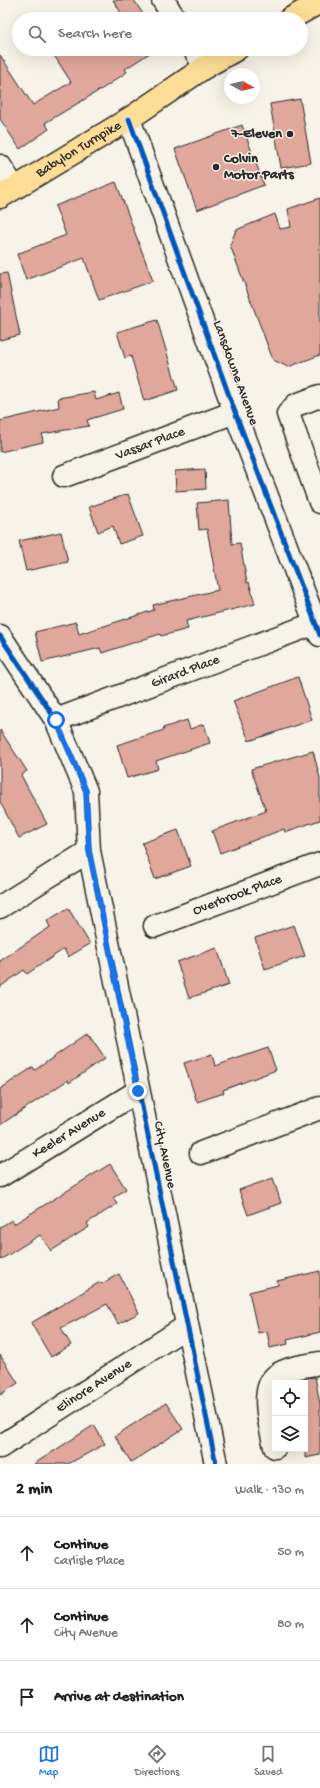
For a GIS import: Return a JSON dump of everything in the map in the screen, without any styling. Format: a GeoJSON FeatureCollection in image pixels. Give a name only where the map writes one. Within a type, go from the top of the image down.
{"type":"FeatureCollection","features":[{"type":"Feature","properties":{"kind":"main road"},"geometry":{"type":"LineString","coordinates":[[302,12],[320,2]]}},
{"type":"Feature","properties":{"kind":"main road","name":"Babylon Turnpike"},"geometry":{"type":"LineString","coordinates":[[7,192],[129,119],[200,58]]}},
{"type":"Feature","properties":{"kind":"street"},"geometry":{"type":"LineString","coordinates":[[163,0],[171,12]]}},
{"type":"Feature","properties":{"kind":"street","name":"Lansdowne Avenue"},"geometry":{"type":"LineString","coordinates":[[129,119],[235,412],[318,629]]}},
{"type":"Feature","properties":{"kind":"street"},"geometry":{"type":"LineString","coordinates":[[0,166],[7,192]]}},
{"type":"Feature","properties":{"kind":"street"},"geometry":{"type":"LineString","coordinates":[[320,396],[296,405],[288,414],[320,502]]}},
{"type":"Feature","properties":{"kind":"street","name":"Vassar Place"},"geometry":{"type":"LineString","coordinates":[[64,476],[235,412]]}},
{"type":"Feature","properties":{"kind":"street","name":"Girard Place"},"geometry":{"type":"LineString","coordinates":[[56,720],[318,629]]}},
{"type":"Feature","properties":{"kind":"street","name":"City Avenue"},"geometry":{"type":"LineString","coordinates":[[0,636],[56,720],[86,791],[89,850],[216,1464]]}},
{"type":"Feature","properties":{"kind":"street"},"geometry":{"type":"LineString","coordinates":[[0,907],[89,850]]}},
{"type":"Feature","properties":{"kind":"street","name":"Overbrook Place"},"geometry":{"type":"LineString","coordinates":[[155,926],[320,864]]}},
{"type":"Feature","properties":{"kind":"street","name":"Keeler Avenue"},"geometry":{"type":"LineString","coordinates":[[0,1176],[138,1091]]}},
{"type":"Feature","properties":{"kind":"street"},"geometry":{"type":"LineString","coordinates":[[201,1153],[320,1108]]}},
{"type":"Feature","properties":{"kind":"street","name":"Elinore Avenue"},"geometry":{"type":"LineString","coordinates":[[0,1447],[187,1326]]}},
{"type":"Feature","properties":{"kind":"street"},"geometry":{"type":"LineString","coordinates":[[272,1433],[267,1408],[267,1391],[275,1376],[292,1369],[320,1363]]}},
{"type":"Feature","properties":{"kind":"street"},"geometry":{"type":"LineString","coordinates":[[276,1452],[278,1464]]}},
{"type":"Feature","properties":{"kind":"building"},"geometry":{"type":"Polygon","coordinates":[[[113,0],[134,0],[142,12],[121,12],[113,0]]]}},
{"type":"Feature","properties":{"kind":"building"},"geometry":{"type":"Polygon","coordinates":[[[0,55],[33,105],[71,82],[54,56],[145,56],[125,69],[127,72],[105,87],[45,123],[49,129],[20,149],[0,119],[0,55]]]}},
{"type":"Feature","properties":{"kind":"building","name":"7-Eleven"},"geometry":{"type":"Polygon","coordinates":[[[300,99],[311,163],[281,168],[270,104],[300,99]]]}},
{"type":"Feature","properties":{"kind":"building"},"geometry":{"type":"Polygon","coordinates":[[[242,125],[264,185],[197,210],[175,149],[242,125]]]}},
{"type":"Feature","properties":{"kind":"building"},"geometry":{"type":"Polygon","coordinates":[[[116,182],[153,281],[99,300],[84,258],[26,280],[17,254],[66,235],[55,206],[116,182]]]}},
{"type":"Feature","properties":{"kind":"building"},"geometry":{"type":"Polygon","coordinates":[[[320,198],[320,355],[288,367],[273,360],[230,245],[236,230],[275,214],[280,229],[291,227],[288,209],[320,198]]]}},
{"type":"Feature","properties":{"kind":"building"},"geometry":{"type":"Polygon","coordinates":[[[7,273],[20,335],[0,340],[0,274],[7,273]]]}},
{"type":"Feature","properties":{"kind":"building"},"geometry":{"type":"Polygon","coordinates":[[[157,320],[178,390],[144,401],[131,356],[125,358],[117,332],[157,320]]]}},
{"type":"Feature","properties":{"kind":"building"},"geometry":{"type":"Polygon","coordinates":[[[94,392],[96,400],[119,393],[123,409],[87,420],[89,426],[42,434],[43,442],[0,452],[0,421],[59,407],[58,398],[94,392]]]}},
{"type":"Feature","properties":{"kind":"building"},"geometry":{"type":"Polygon","coordinates":[[[205,469],[206,489],[176,491],[175,471],[205,469]]]}},
{"type":"Feature","properties":{"kind":"building"},"geometry":{"type":"Polygon","coordinates":[[[128,494],[143,536],[119,544],[113,526],[98,532],[89,507],[128,494]]]}},
{"type":"Feature","properties":{"kind":"building"},"geometry":{"type":"Polygon","coordinates":[[[229,500],[232,544],[240,543],[247,583],[249,582],[255,604],[186,621],[188,629],[161,636],[160,634],[102,653],[100,648],[42,662],[35,632],[76,622],[79,634],[154,610],[153,605],[218,590],[207,529],[199,530],[197,503],[229,500]]]}},
{"type":"Feature","properties":{"kind":"building"},"geometry":{"type":"Polygon","coordinates":[[[61,532],[68,562],[26,571],[19,541],[61,532]]]}},
{"type":"Feature","properties":{"kind":"building"},"geometry":{"type":"Polygon","coordinates":[[[298,677],[312,720],[249,741],[233,701],[298,677]]]}},
{"type":"Feature","properties":{"kind":"building"},"geometry":{"type":"Polygon","coordinates":[[[187,720],[190,729],[204,724],[210,743],[156,761],[158,769],[127,778],[117,745],[164,730],[163,728],[187,720]]]}},
{"type":"Feature","properties":{"kind":"building"},"geometry":{"type":"Polygon","coordinates":[[[0,730],[27,771],[21,775],[47,824],[19,838],[0,802],[0,730]]]}},
{"type":"Feature","properties":{"kind":"building"},"geometry":{"type":"Polygon","coordinates":[[[313,751],[320,778],[320,820],[285,832],[284,829],[220,853],[212,831],[266,811],[251,769],[313,751]]]}},
{"type":"Feature","properties":{"kind":"building"},"geometry":{"type":"Polygon","coordinates":[[[178,830],[191,866],[155,879],[142,843],[178,830]]]}},
{"type":"Feature","properties":{"kind":"building"},"geometry":{"type":"Polygon","coordinates":[[[68,908],[90,944],[68,957],[64,949],[27,974],[24,970],[0,987],[0,961],[50,927],[47,921],[68,908]]]}},
{"type":"Feature","properties":{"kind":"building"},"geometry":{"type":"Polygon","coordinates":[[[294,925],[305,956],[265,969],[255,938],[294,925]]]}},
{"type":"Feature","properties":{"kind":"building"},"geometry":{"type":"Polygon","coordinates":[[[217,948],[229,985],[189,998],[177,962],[217,948]]]}},
{"type":"Feature","properties":{"kind":"building"},"geometry":{"type":"Polygon","coordinates":[[[88,1033],[105,1058],[69,1083],[68,1080],[0,1125],[0,1089],[33,1067],[35,1070],[88,1033]]]}},
{"type":"Feature","properties":{"kind":"building"},"geometry":{"type":"Polygon","coordinates":[[[268,1048],[276,1070],[223,1090],[224,1093],[197,1102],[184,1063],[212,1054],[215,1066],[268,1048]]]}},
{"type":"Feature","properties":{"kind":"building"},"geometry":{"type":"Polygon","coordinates":[[[110,1164],[126,1189],[113,1198],[117,1204],[87,1223],[89,1227],[51,1251],[40,1235],[0,1260],[0,1227],[12,1220],[14,1224],[110,1164]]]}},
{"type":"Feature","properties":{"kind":"building"},"geometry":{"type":"Polygon","coordinates":[[[273,1178],[281,1203],[248,1215],[239,1190],[273,1178]]]}},
{"type":"Feature","properties":{"kind":"building"},"geometry":{"type":"Polygon","coordinates":[[[320,1271],[320,1332],[287,1340],[288,1344],[270,1348],[267,1331],[258,1333],[249,1292],[278,1285],[277,1281],[320,1271]]]}},
{"type":"Feature","properties":{"kind":"building"},"geometry":{"type":"Polygon","coordinates":[[[119,1274],[139,1313],[118,1324],[107,1304],[61,1328],[71,1345],[51,1357],[31,1323],[100,1282],[101,1284],[119,1274]]]}},
{"type":"Feature","properties":{"kind":"building"},"geometry":{"type":"Polygon","coordinates":[[[0,1355],[18,1383],[0,1395],[0,1355]]]}},
{"type":"Feature","properties":{"kind":"building"},"geometry":{"type":"Polygon","coordinates":[[[315,1377],[320,1404],[320,1455],[305,1458],[305,1452],[308,1452],[308,1380],[305,1380],[305,1378],[315,1377]]]}},
{"type":"Feature","properties":{"kind":"building"},"geometry":{"type":"Polygon","coordinates":[[[166,1403],[183,1429],[131,1462],[115,1436],[166,1403]]]}},
{"type":"Feature","properties":{"kind":"building"},"geometry":{"type":"Polygon","coordinates":[[[94,1425],[105,1444],[68,1464],[34,1464],[94,1425]]]}},
{"type":"Feature","properties":{"kind":"cycle path"},"geometry":{"type":"LineString","coordinates":[[129,119],[235,412],[320,635]]}},
{"type":"Feature","properties":{"kind":"cycle path"},"geometry":{"type":"LineString","coordinates":[[0,636],[56,720],[86,791],[89,851],[216,1464]]}},
{"type":"Feature","properties":{"kind":"place","name":"7-Eleven"},"geometry":{"type":"Point","coordinates":[290,134]}},
{"type":"Feature","properties":{"kind":"place","name":"Colvin Motor Parts"},"geometry":{"type":"Point","coordinates":[216,167]}},
{"type":"Feature","properties":{"kind":"route"},"geometry":{"type":"LineString","coordinates":[[56,720],[86,791],[89,850],[138,1091]]}}]}
